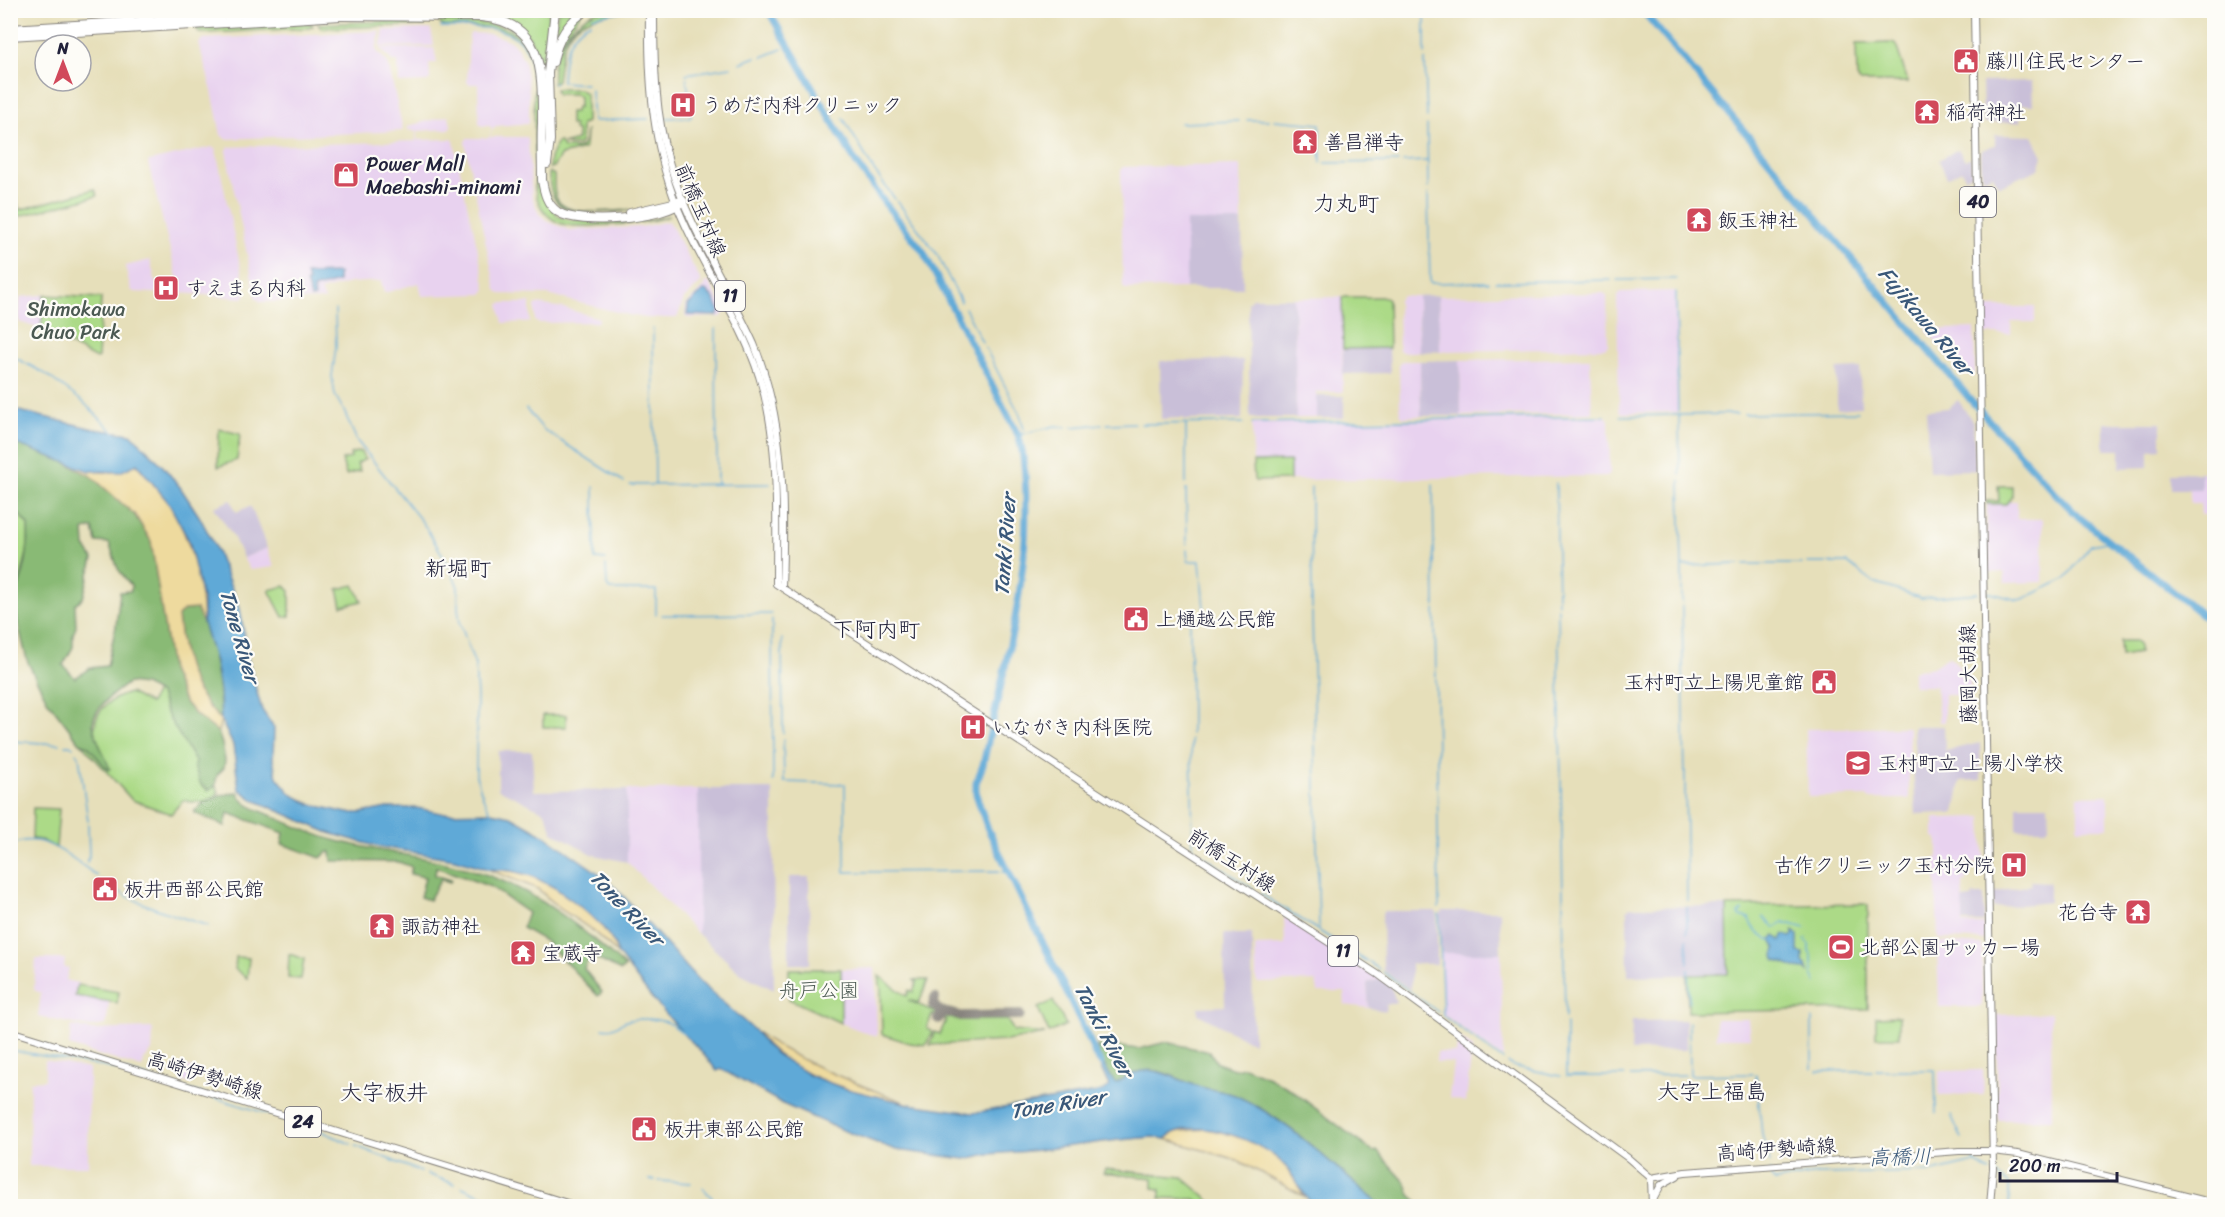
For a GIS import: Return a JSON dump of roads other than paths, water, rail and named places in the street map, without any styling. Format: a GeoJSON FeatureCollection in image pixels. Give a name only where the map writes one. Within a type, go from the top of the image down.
{"type":"FeatureCollection","features":[{"type":"Feature","properties":{"kind":"highway"},"geometry":{"type":"LineString","coordinates":[[10,29],[322,10]]}},
{"type":"Feature","properties":{"kind":"highway"},"geometry":{"type":"LineString","coordinates":[[553,10],[546,93],[543,190],[551,207],[558,213],[581,219],[634,218],[678,204]]}},
{"type":"Feature","properties":{"kind":"highway"},"geometry":{"type":"LineString","coordinates":[[546,93],[559,39],[572,22],[587,10]]}},
{"type":"Feature","properties":{"kind":"highway"},"geometry":{"type":"LineString","coordinates":[[10,36],[336,16],[441,13],[490,17],[505,21],[519,29],[532,44],[538,57],[546,93]]}},
{"type":"Feature","properties":{"kind":"main road","name":"前橋玉村線"},"geometry":{"type":"LineString","coordinates":[[648,10],[652,115],[663,165],[678,204],[743,321],[762,364],[768,388],[780,463],[779,585],[1379,975],[1628,1158],[1651,1178]]}},
{"type":"Feature","properties":{"kind":"main road","name":"前橋玉村線"},"geometry":{"type":"LineString","coordinates":[[654,10],[658,116],[678,204]]}},
{"type":"Feature","properties":{"kind":"main road","name":"藤岡大胡線"},"geometry":{"type":"LineString","coordinates":[[1974,10],[1993,1168],[1990,1206]]}},
{"type":"Feature","properties":{"kind":"main road","name":"高崎伊勢崎線"},"geometry":{"type":"LineString","coordinates":[[10,1031],[577,1206]]}},
{"type":"Feature","properties":{"kind":"main road","name":"高崎伊勢崎線"},"geometry":{"type":"LineString","coordinates":[[1651,1178],[1692,1172],[1959,1151],[1992,1151],[2030,1157],[2214,1203]]}},
{"type":"Feature","properties":{"kind":"main road"},"geometry":{"type":"LineString","coordinates":[[1652,1204],[1657,1191],[1664,1182],[1692,1172]]}},
{"type":"Feature","properties":{"kind":"main road"},"geometry":{"type":"LineString","coordinates":[[1651,1178],[1652,1204]]}},
{"type":"Feature","properties":{"kind":"water"},"geometry":{"type":"Polygon","coordinates":[[[338,273],[338,282],[313,289],[315,297],[311,298],[306,283],[308,282],[306,274],[338,273]]]}},
{"type":"Feature","properties":{"kind":"water"},"geometry":{"type":"Polygon","coordinates":[[[703,291],[708,291],[712,295],[720,311],[717,316],[687,315],[688,305],[703,291]]]}},
{"type":"Feature","properties":{"kind":"water","name":"Tone River"},"geometry":{"type":"Polygon","coordinates":[[[11,409],[94,429],[131,434],[180,487],[214,544],[240,609],[249,664],[262,710],[274,728],[273,760],[277,777],[291,794],[310,804],[347,813],[387,808],[417,808],[441,813],[491,812],[511,816],[541,833],[601,875],[618,890],[700,982],[755,1031],[776,1054],[809,1075],[843,1088],[909,1104],[973,1113],[1103,1091],[1109,1086],[1096,1057],[1099,1057],[1114,1082],[1117,1083],[1139,1072],[1157,1071],[1197,1086],[1237,1096],[1295,1132],[1382,1206],[1314,1206],[1287,1168],[1277,1158],[1246,1140],[1210,1129],[1192,1128],[1177,1131],[1165,1139],[1153,1137],[1119,1140],[988,1154],[965,1159],[896,1150],[785,1105],[721,1069],[717,1071],[650,996],[618,954],[614,943],[601,925],[555,888],[532,876],[512,871],[488,869],[455,859],[375,846],[329,833],[254,800],[239,789],[233,745],[221,720],[220,692],[215,662],[203,623],[203,603],[189,541],[168,502],[137,464],[120,472],[89,471],[11,442],[11,409]]]}},
{"type":"Feature","properties":{"kind":"water"},"geometry":{"type":"Polygon","coordinates":[[[1793,931],[1798,935],[1798,952],[1803,953],[1803,962],[1808,972],[1775,960],[1776,949],[1771,939],[1775,936],[1781,941],[1784,934],[1790,937],[1793,931]]]}},
{"type":"Feature","properties":{"kind":"waterway"},"geometry":{"type":"LineString","coordinates":[[592,17],[628,10]]}},
{"type":"Feature","properties":{"kind":"waterway","name":"Tanki River"},"geometry":{"type":"LineString","coordinates":[[768,10],[855,161],[923,251],[1019,437],[1026,489],[1022,572],[1012,636],[983,765],[976,783],[976,794],[987,827],[1095,1055],[1101,1063]]}},
{"type":"Feature","properties":{"kind":"waterway"},"geometry":{"type":"LineString","coordinates":[[1425,10],[1425,54]]}},
{"type":"Feature","properties":{"kind":"waterway","name":"Fujikawa River"},"geometry":{"type":"LineString","coordinates":[[1642,10],[1975,405],[2056,494],[2079,517],[2214,624]]}},
{"type":"Feature","properties":{"kind":"waterway"},"geometry":{"type":"LineString","coordinates":[[586,84],[562,82],[565,55],[571,39],[591,22]]}},
{"type":"Feature","properties":{"kind":"waterway"},"geometry":{"type":"LineString","coordinates":[[441,27],[489,28],[512,35],[528,52],[534,80],[538,83]]}},
{"type":"Feature","properties":{"kind":"waterway"},"geometry":{"type":"LineString","coordinates":[[762,57],[782,49]]}},
{"type":"Feature","properties":{"kind":"waterway"},"geometry":{"type":"LineString","coordinates":[[740,63],[756,57]]}},
{"type":"Feature","properties":{"kind":"waterway"},"geometry":{"type":"LineString","coordinates":[[1425,60],[1427,118]]}},
{"type":"Feature","properties":{"kind":"waterway"},"geometry":{"type":"LineString","coordinates":[[686,74],[731,67]]}},
{"type":"Feature","properties":{"kind":"waterway"},"geometry":{"type":"LineString","coordinates":[[666,118],[691,117],[687,78]]}},
{"type":"Feature","properties":{"kind":"waterway"},"geometry":{"type":"LineString","coordinates":[[591,90],[593,121],[648,119]]}},
{"type":"Feature","properties":{"kind":"waterway"},"geometry":{"type":"LineString","coordinates":[[843,118],[875,172],[895,199]]}},
{"type":"Feature","properties":{"kind":"waterway"},"geometry":{"type":"LineString","coordinates":[[1247,120],[1269,120]]}},
{"type":"Feature","properties":{"kind":"waterway"},"geometry":{"type":"LineString","coordinates":[[1274,120],[1320,124],[1321,163]]}},
{"type":"Feature","properties":{"kind":"waterway"},"geometry":{"type":"LineString","coordinates":[[1180,123],[1239,121]]}},
{"type":"Feature","properties":{"kind":"waterway"},"geometry":{"type":"LineString","coordinates":[[1427,125],[1428,188]]}},
{"type":"Feature","properties":{"kind":"waterway"},"geometry":{"type":"LineString","coordinates":[[1403,162],[1427,161]]}},
{"type":"Feature","properties":{"kind":"waterway"},"geometry":{"type":"LineString","coordinates":[[1325,163],[1398,162]]}},
{"type":"Feature","properties":{"kind":"waterway"},"geometry":{"type":"LineString","coordinates":[[1428,194],[1430,283],[1488,282]]}},
{"type":"Feature","properties":{"kind":"waterway"},"geometry":{"type":"LineString","coordinates":[[897,201],[937,254],[961,302]]}},
{"type":"Feature","properties":{"kind":"waterway"},"geometry":{"type":"LineString","coordinates":[[1617,280],[1676,279]]}},
{"type":"Feature","properties":{"kind":"waterway"},"geometry":{"type":"LineString","coordinates":[[1495,282],[1611,280]]}},
{"type":"Feature","properties":{"kind":"waterway"},"geometry":{"type":"LineString","coordinates":[[1676,292],[1678,411]]}},
{"type":"Feature","properties":{"kind":"waterway"},"geometry":{"type":"LineString","coordinates":[[965,308],[982,342]]}},
{"type":"Feature","properties":{"kind":"waterway"},"geometry":{"type":"LineString","coordinates":[[335,310],[336,347],[332,376],[335,395],[357,441],[423,523],[450,567],[458,587],[460,623],[475,665],[476,776],[491,813]]}},
{"type":"Feature","properties":{"kind":"waterway"},"geometry":{"type":"LineString","coordinates":[[716,328],[717,484]]}},
{"type":"Feature","properties":{"kind":"waterway"},"geometry":{"type":"LineString","coordinates":[[653,329],[655,485]]}},
{"type":"Feature","properties":{"kind":"waterway"},"geometry":{"type":"LineString","coordinates":[[985,347],[1021,417],[1024,430]]}},
{"type":"Feature","properties":{"kind":"waterway"},"geometry":{"type":"LineString","coordinates":[[10,355],[44,373],[82,401],[115,433]]}},
{"type":"Feature","properties":{"kind":"waterway"},"geometry":{"type":"LineString","coordinates":[[526,409],[544,430],[624,482]]}},
{"type":"Feature","properties":{"kind":"waterway"},"geometry":{"type":"LineString","coordinates":[[1744,414],[1858,412]]}},
{"type":"Feature","properties":{"kind":"waterway"},"geometry":{"type":"LineString","coordinates":[[1620,416],[1737,414]]}},
{"type":"Feature","properties":{"kind":"waterway"},"geometry":{"type":"LineString","coordinates":[[1252,423],[1605,416]]}},
{"type":"Feature","properties":{"kind":"waterway"},"geometry":{"type":"LineString","coordinates":[[1679,416],[1680,475]]}},
{"type":"Feature","properties":{"kind":"waterway"},"geometry":{"type":"LineString","coordinates":[[1107,424],[1134,423]]}},
{"type":"Feature","properties":{"kind":"waterway"},"geometry":{"type":"LineString","coordinates":[[1141,424],[1243,423]]}},
{"type":"Feature","properties":{"kind":"waterway"},"geometry":{"type":"LineString","coordinates":[[1072,427],[1102,424]]}},
{"type":"Feature","properties":{"kind":"waterway"},"geometry":{"type":"LineString","coordinates":[[1186,425],[1186,483]]}},
{"type":"Feature","properties":{"kind":"waterway"},"geometry":{"type":"LineString","coordinates":[[1018,435],[1055,426],[1066,427]]}},
{"type":"Feature","properties":{"kind":"waterway"},"geometry":{"type":"LineString","coordinates":[[1680,480],[1682,566],[1740,564]]}},
{"type":"Feature","properties":{"kind":"waterway"},"geometry":{"type":"LineString","coordinates":[[1556,483],[1558,604]]}},
{"type":"Feature","properties":{"kind":"waterway"},"geometry":{"type":"LineString","coordinates":[[630,485],[770,484]]}},
{"type":"Feature","properties":{"kind":"waterway"},"geometry":{"type":"LineString","coordinates":[[1433,484],[1435,607]]}},
{"type":"Feature","properties":{"kind":"waterway"},"geometry":{"type":"LineString","coordinates":[[594,487],[595,559],[606,560]]}},
{"type":"Feature","properties":{"kind":"waterway"},"geometry":{"type":"LineString","coordinates":[[1311,487],[1312,609]]}},
{"type":"Feature","properties":{"kind":"waterway"},"geometry":{"type":"LineString","coordinates":[[1186,489],[1187,544]]}},
{"type":"Feature","properties":{"kind":"waterway"},"geometry":{"type":"LineString","coordinates":[[1987,592],[2018,600],[2023,599],[2065,579],[2091,545],[2106,542],[2112,544]]}},
{"type":"Feature","properties":{"kind":"waterway"},"geometry":{"type":"LineString","coordinates":[[1187,550],[1188,561],[1200,561],[1204,609]]}},
{"type":"Feature","properties":{"kind":"waterway"},"geometry":{"type":"LineString","coordinates":[[1807,563],[1847,563],[1874,583],[1921,598],[1978,593]]}},
{"type":"Feature","properties":{"kind":"waterway"},"geometry":{"type":"LineString","coordinates":[[1744,564],[1802,564]]}},
{"type":"Feature","properties":{"kind":"waterway"},"geometry":{"type":"LineString","coordinates":[[606,565],[607,585],[610,590],[656,590],[656,614]]}},
{"type":"Feature","properties":{"kind":"waterway"},"geometry":{"type":"LineString","coordinates":[[1682,567],[1682,602]]}},
{"type":"Feature","properties":{"kind":"waterway"},"geometry":{"type":"LineString","coordinates":[[1682,606],[1687,901]]}},
{"type":"Feature","properties":{"kind":"waterway"},"geometry":{"type":"LineString","coordinates":[[1558,608],[1565,1018]]}},
{"type":"Feature","properties":{"kind":"waterway"},"geometry":{"type":"LineString","coordinates":[[1435,610],[1439,908]]}},
{"type":"Feature","properties":{"kind":"waterway"},"geometry":{"type":"LineString","coordinates":[[1312,612],[1319,930]]}},
{"type":"Feature","properties":{"kind":"waterway"},"geometry":{"type":"LineString","coordinates":[[662,615],[772,614]]}},
{"type":"Feature","properties":{"kind":"waterway"},"geometry":{"type":"LineString","coordinates":[[1191,734],[1190,615],[1204,614]]}},
{"type":"Feature","properties":{"kind":"waterway"},"geometry":{"type":"LineString","coordinates":[[772,619],[773,781]]}},
{"type":"Feature","properties":{"kind":"waterway"},"geometry":{"type":"LineString","coordinates":[[782,639],[783,733]]}},
{"type":"Feature","properties":{"kind":"waterway"},"geometry":{"type":"LineString","coordinates":[[783,739],[784,782],[845,784],[845,872],[998,871],[1011,874]]}},
{"type":"Feature","properties":{"kind":"waterway"},"geometry":{"type":"LineString","coordinates":[[1191,740],[1193,849],[1253,889]]}},
{"type":"Feature","properties":{"kind":"waterway"},"geometry":{"type":"LineString","coordinates":[[10,741],[60,744]]}},
{"type":"Feature","properties":{"kind":"waterway"},"geometry":{"type":"LineString","coordinates":[[65,745],[73,747]]}},
{"type":"Feature","properties":{"kind":"waterway"},"geometry":{"type":"LineString","coordinates":[[76,753],[79,756],[88,821]]}},
{"type":"Feature","properties":{"kind":"waterway"},"geometry":{"type":"LineString","coordinates":[[87,862],[89,856],[88,824]]}},
{"type":"Feature","properties":{"kind":"waterway"},"geometry":{"type":"LineString","coordinates":[[10,846],[22,841],[45,843],[67,854],[97,876]]}},
{"type":"Feature","properties":{"kind":"waterway"},"geometry":{"type":"LineString","coordinates":[[102,880],[139,902],[208,926]]}},
{"type":"Feature","properties":{"kind":"waterway"},"geometry":{"type":"LineString","coordinates":[[1261,894],[1379,969]]}},
{"type":"Feature","properties":{"kind":"waterway"},"geometry":{"type":"LineString","coordinates":[[1687,907],[1687,933]]}},
{"type":"Feature","properties":{"kind":"waterway"},"geometry":{"type":"LineString","coordinates":[[1743,911],[1739,914],[1740,916],[1749,918],[1757,932],[1772,940]]}},
{"type":"Feature","properties":{"kind":"waterway"},"geometry":{"type":"LineString","coordinates":[[1439,914],[1443,1016],[1503,1060]]}},
{"type":"Feature","properties":{"kind":"waterway"},"geometry":{"type":"LineString","coordinates":[[1763,917],[1775,928],[1783,922],[1805,928]]}},
{"type":"Feature","properties":{"kind":"waterway"},"geometry":{"type":"LineString","coordinates":[[1807,938],[1805,940],[1809,944],[1809,952],[1812,956],[1812,975],[1816,983]]}},
{"type":"Feature","properties":{"kind":"waterway"},"geometry":{"type":"LineString","coordinates":[[1687,939],[1688,963]]}},
{"type":"Feature","properties":{"kind":"waterway"},"geometry":{"type":"LineString","coordinates":[[1688,969],[1689,1002]]}},
{"type":"Feature","properties":{"kind":"waterway"},"geometry":{"type":"LineString","coordinates":[[1383,972],[1438,1012]]}},
{"type":"Feature","properties":{"kind":"waterway"},"geometry":{"type":"LineString","coordinates":[[603,1028],[611,1028],[630,1020],[650,1019],[669,1023],[685,1034]]}},
{"type":"Feature","properties":{"kind":"waterway"},"geometry":{"type":"LineString","coordinates":[[1812,1019],[1812,1069]]}},
{"type":"Feature","properties":{"kind":"waterway","name":"高橋川"},"geometry":{"type":"LineString","coordinates":[[1689,1022],[1690,1075],[1753,1074]]}},
{"type":"Feature","properties":{"kind":"waterway"},"geometry":{"type":"LineString","coordinates":[[1566,1024],[1566,1076],[1625,1076]]}},
{"type":"Feature","properties":{"kind":"waterway"},"geometry":{"type":"LineString","coordinates":[[10,1050],[122,1070],[312,1127],[351,1144]]}},
{"type":"Feature","properties":{"kind":"waterway"},"geometry":{"type":"LineString","coordinates":[[1507,1063],[1560,1076]]}},
{"type":"Feature","properties":{"kind":"waterway"},"geometry":{"type":"LineString","coordinates":[[1876,1070],[1935,1070],[1936,1114]]}},
{"type":"Feature","properties":{"kind":"waterway"},"geometry":{"type":"LineString","coordinates":[[1818,1071],[1872,1071]]}},
{"type":"Feature","properties":{"kind":"waterway","name":"高橋川"},"geometry":{"type":"LineString","coordinates":[[1756,1074],[1762,1135],[1770,1163]]}},
{"type":"Feature","properties":{"kind":"waterway"},"geometry":{"type":"LineString","coordinates":[[1630,1076],[1685,1075]]}},
{"type":"Feature","properties":{"kind":"waterway"},"geometry":{"type":"LineString","coordinates":[[1951,1115],[1962,1139]]}},
{"type":"Feature","properties":{"kind":"waterway"},"geometry":{"type":"LineString","coordinates":[[356,1146],[421,1172]]}},
{"type":"Feature","properties":{"kind":"waterway"},"geometry":{"type":"LineString","coordinates":[[1971,1156],[1975,1163]]}},
{"type":"Feature","properties":{"kind":"waterway","name":"高橋川"},"geometry":{"type":"LineString","coordinates":[[1770,1171],[1775,1181],[1817,1174],[1933,1172],[1966,1164],[1976,1164],[1990,1171]]}},
{"type":"Feature","properties":{"kind":"waterway","name":"高橋川"},"geometry":{"type":"LineString","coordinates":[[1994,1173],[2009,1184],[2009,1206]]}},
{"type":"Feature","properties":{"kind":"waterway"},"geometry":{"type":"LineString","coordinates":[[427,1174],[455,1184]]}},
{"type":"Feature","properties":{"kind":"waterway"},"geometry":{"type":"LineString","coordinates":[[649,1180],[655,1180]]}},
{"type":"Feature","properties":{"kind":"waterway"},"geometry":{"type":"LineString","coordinates":[[659,1181],[691,1183]]}},
{"type":"Feature","properties":{"kind":"waterway"},"geometry":{"type":"LineString","coordinates":[[462,1187],[507,1206]]}},
{"type":"Feature","properties":{"kind":"waterway"},"geometry":{"type":"LineString","coordinates":[[703,1188],[716,1202]]}},
{"type":"Feature","properties":{"kind":"place","name":"藤川住民センター"},"geometry":{"type":"Point","coordinates":[1966,61]}},
{"type":"Feature","properties":{"kind":"place","name":"うめだ内科クリニック"},"geometry":{"type":"Point","coordinates":[683,105]}},
{"type":"Feature","properties":{"kind":"place","name":"稲荷神社"},"geometry":{"type":"Point","coordinates":[1927,112]}},
{"type":"Feature","properties":{"kind":"place","name":"善昌禅寺"},"geometry":{"type":"Point","coordinates":[1305,142]}},
{"type":"Feature","properties":{"kind":"place","name":"Power Mall Maebashi-minami"},"geometry":{"type":"Point","coordinates":[346,175]}},
{"type":"Feature","properties":{"kind":"place","name":"飯玉神社"},"geometry":{"type":"Point","coordinates":[1699,220]}},
{"type":"Feature","properties":{"kind":"place","name":"すえまる内科"},"geometry":{"type":"Point","coordinates":[166,288]}},
{"type":"Feature","properties":{"kind":"place","name":"上樋越公民館"},"geometry":{"type":"Point","coordinates":[1136,619]}},
{"type":"Feature","properties":{"kind":"place","name":"玉村町立上陽児童館"},"geometry":{"type":"Point","coordinates":[1824,682]}},
{"type":"Feature","properties":{"kind":"place","name":"いながき内科医院"},"geometry":{"type":"Point","coordinates":[973,727]}},
{"type":"Feature","properties":{"kind":"place","name":"玉村町立 上陽小学校"},"geometry":{"type":"Point","coordinates":[1858,763]}},
{"type":"Feature","properties":{"kind":"place","name":"古作クリニック玉村分院"},"geometry":{"type":"Point","coordinates":[2014,865]}},
{"type":"Feature","properties":{"kind":"place","name":"板井西部公民館"},"geometry":{"type":"Point","coordinates":[105,889]}},
{"type":"Feature","properties":{"kind":"place","name":"花台寺"},"geometry":{"type":"Point","coordinates":[2138,912]}},
{"type":"Feature","properties":{"kind":"place","name":"諏訪神社"},"geometry":{"type":"Point","coordinates":[382,926]}},
{"type":"Feature","properties":{"kind":"place","name":"北部公園サッカー場"},"geometry":{"type":"Point","coordinates":[1841,947]}},
{"type":"Feature","properties":{"kind":"place","name":"宝蔵寺"},"geometry":{"type":"Point","coordinates":[523,953]}},
{"type":"Feature","properties":{"kind":"place","name":"板井東部公民館"},"geometry":{"type":"Point","coordinates":[644,1129]}},
{"type":"Feature","properties":{"kind":"district","name":"力丸町"},"geometry":{"type":"Point","coordinates":[1346,203]}},
{"type":"Feature","properties":{"kind":"district","name":"新堀町"},"geometry":{"type":"Point","coordinates":[458,568]}},
{"type":"Feature","properties":{"kind":"district","name":"下阿内町"},"geometry":{"type":"Point","coordinates":[876,629]}},
{"type":"Feature","properties":{"kind":"district","name":"大字上福島"},"geometry":{"type":"Point","coordinates":[1712,1091]}},
{"type":"Feature","properties":{"kind":"district","name":"大字板井"},"geometry":{"type":"Point","coordinates":[384,1092]}},
{"type":"Feature","properties":{"kind":"park label","name":"Shimokawa Chuo Park"},"geometry":{"type":"Point","coordinates":[76,320]}},
{"type":"Feature","properties":{"kind":"park label","name":"舟戸公園"},"geometry":{"type":"Point","coordinates":[819,990]}}]}
